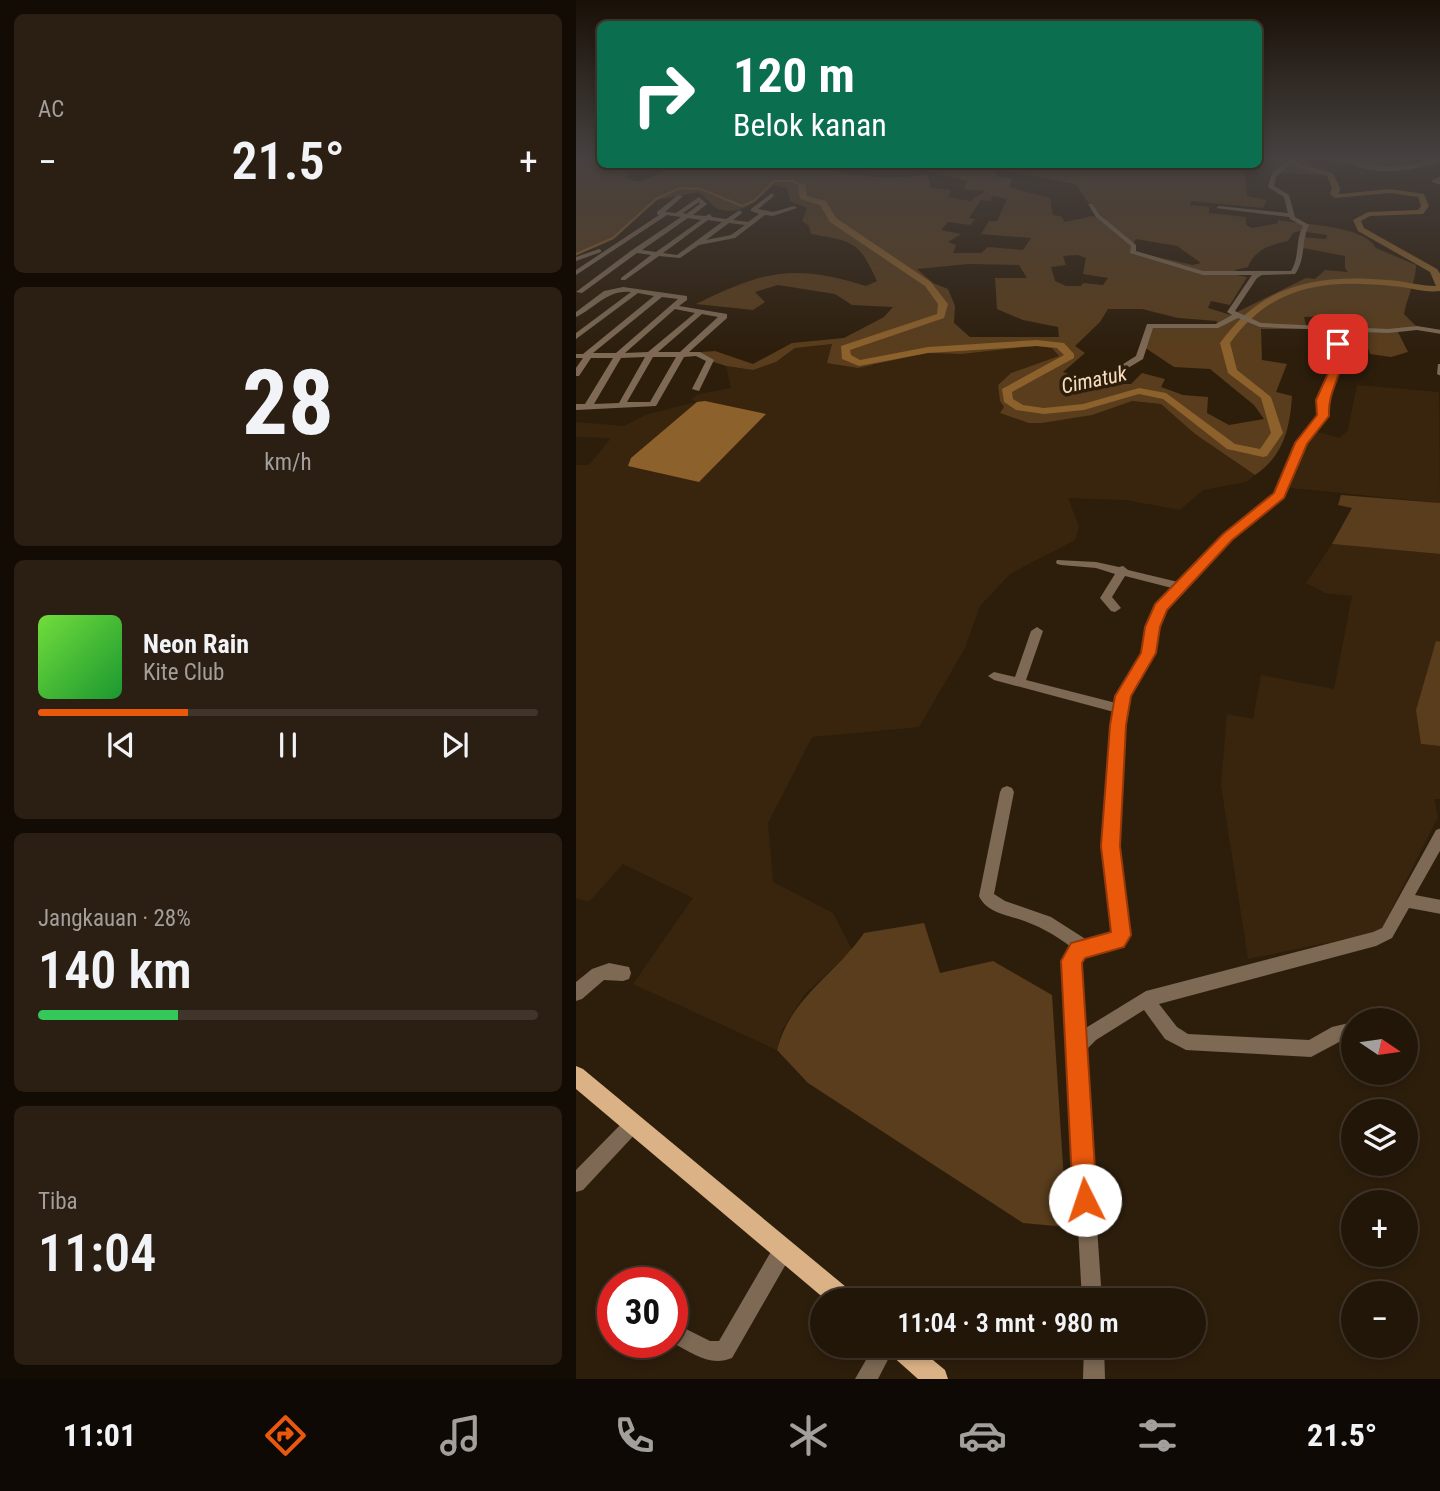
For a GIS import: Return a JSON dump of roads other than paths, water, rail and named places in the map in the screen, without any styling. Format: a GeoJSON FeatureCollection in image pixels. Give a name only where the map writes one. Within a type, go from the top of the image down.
{"type":"FeatureCollection","features":[{"type":"Feature","properties":{"kind":"main road"},"geometry":{"type":"LineString","coordinates":[[576,1076],[829,1288]]}},
{"type":"Feature","properties":{"kind":"main road"},"geometry":{"type":"LineString","coordinates":[[912,1358],[936,1379]]}},
{"type":"Feature","properties":{"kind":"street"},"geometry":{"type":"LineString","coordinates":[[576,273],[654,221]]}},
{"type":"Feature","properties":{"kind":"street"},"geometry":{"type":"LineString","coordinates":[[577,293],[679,221]]}},
{"type":"Feature","properties":{"kind":"street"},"geometry":{"type":"LineString","coordinates":[[577,293],[612,286],[704,221]]}},
{"type":"Feature","properties":{"kind":"street"},"geometry":{"type":"LineString","coordinates":[[576,259],[604,248],[683,255],[728,221]]}},
{"type":"Feature","properties":{"kind":"street"},"geometry":{"type":"LineString","coordinates":[[730,221],[749,224],[755,221]]}},
{"type":"Feature","properties":{"kind":"street"},"geometry":{"type":"LineString","coordinates":[[699,243],[707,244],[733,237],[753,221]]}},
{"type":"Feature","properties":{"kind":"street"},"geometry":{"type":"LineString","coordinates":[[1104,221],[1134,246],[1132,252],[1203,273],[1261,273],[1297,271],[1303,250],[1302,231],[1306,225],[1301,221]]}},
{"type":"Feature","properties":{"kind":"street"},"geometry":{"type":"LineString","coordinates":[[623,279],[667,255]]}},
{"type":"Feature","properties":{"kind":"street"},"geometry":{"type":"LineString","coordinates":[[1261,273],[1254,277],[1232,311],[1255,324],[1395,331],[1417,328],[1440,332]]}},
{"type":"Feature","properties":{"kind":"street"},"geometry":{"type":"LineString","coordinates":[[576,315],[607,293],[623,289],[684,298],[619,355],[588,407]]}},
{"type":"Feature","properties":{"kind":"street"},"geometry":{"type":"LineString","coordinates":[[576,337],[637,291]]}},
{"type":"Feature","properties":{"kind":"street"},"geometry":{"type":"LineString","coordinates":[[576,374],[583,356],[661,294]]}},
{"type":"Feature","properties":{"kind":"street"},"geometry":{"type":"LineString","coordinates":[[576,407],[646,406],[658,401],[682,354],[724,316],[675,307]]}},
{"type":"Feature","properties":{"kind":"street"},"geometry":{"type":"LineString","coordinates":[[621,406],[650,355],[701,311]]}},
{"type":"Feature","properties":{"kind":"street"},"geometry":{"type":"LineString","coordinates":[[1100,381],[1142,355],[1150,327],[1218,326],[1238,316]]}},
{"type":"Feature","properties":{"kind":"street"},"geometry":{"type":"LineString","coordinates":[[1091,1288],[1071,961],[1072,956],[1084,948],[1117,940],[1121,935],[1110,846],[1120,709],[1131,680],[1149,653],[1155,619],[1160,608],[1227,537],[1279,495],[1301,443],[1323,416],[1322,400],[1340,358],[1335,328]]}},
{"type":"Feature","properties":{"kind":"street"},"geometry":{"type":"LineString","coordinates":[[583,356],[697,354],[710,360],[696,389]]}},
{"type":"Feature","properties":{"kind":"street"},"geometry":{"type":"LineString","coordinates":[[1440,366],[1440,374]]}},
{"type":"Feature","properties":{"kind":"street"},"geometry":{"type":"LineString","coordinates":[[1061,562],[1123,570],[1181,587]]}},
{"type":"Feature","properties":{"kind":"street"},"geometry":{"type":"LineString","coordinates":[[1115,608],[1106,597],[1123,570]]}},
{"type":"Feature","properties":{"kind":"street"},"geometry":{"type":"LineString","coordinates":[[1019,682],[1037,631]]}},
{"type":"Feature","properties":{"kind":"street"},"geometry":{"type":"LineString","coordinates":[[994,676],[1120,709]]}},
{"type":"Feature","properties":{"kind":"street"},"geometry":{"type":"LineString","coordinates":[[1007,792],[986,896],[998,905],[1043,921],[1072,937],[1084,948]]}},
{"type":"Feature","properties":{"kind":"street"},"geometry":{"type":"LineString","coordinates":[[1075,1049],[1090,1034],[1146,999],[1376,939],[1387,933],[1440,834]]}},
{"type":"Feature","properties":{"kind":"street"},"geometry":{"type":"LineString","coordinates":[[1404,900],[1440,907]]}},
{"type":"Feature","properties":{"kind":"street"},"geometry":{"type":"LineString","coordinates":[[576,993],[599,972],[609,968],[623,973]]}},
{"type":"Feature","properties":{"kind":"street"},"geometry":{"type":"LineString","coordinates":[[1146,999],[1171,1033],[1186,1042],[1311,1049],[1341,1032]]}},
{"type":"Feature","properties":{"kind":"street"},"geometry":{"type":"LineString","coordinates":[[576,1183],[632,1125]]}},
{"type":"Feature","properties":{"kind":"street"},"geometry":{"type":"LineString","coordinates":[[688,1340],[709,1351],[725,1352],[783,1250]]}},
{"type":"Feature","properties":{"kind":"street"},"geometry":{"type":"LineString","coordinates":[[866,1379],[878,1358]]}},
{"type":"Feature","properties":{"kind":"street"},"geometry":{"type":"LineString","coordinates":[[1094,1358],[1094,1379]]}},
{"type":"Feature","properties":{"kind":"waterway"},"geometry":{"type":"LineString","coordinates":[[576,254],[613,238],[631,221]]}},
{"type":"Feature","properties":{"kind":"waterway","name":"Cimatuk"},"geometry":{"type":"LineString","coordinates":[[835,221],[928,284],[943,304],[941,316],[845,348],[846,357],[859,363],[928,350],[1037,343],[1060,345],[1070,356],[1006,391],[1008,400],[1020,408],[1044,411],[1084,407],[1139,391],[1166,396],[1231,447],[1263,453],[1277,433],[1266,397],[1232,371],[1225,343],[1247,318],[1276,296],[1308,284],[1356,281],[1441,288]]}},
{"type":"Feature","properties":{"kind":"waterway","name":"Cimatuk"},"geometry":{"type":"LineString","coordinates":[[1358,221],[1361,229],[1434,271],[1441,287]]}}]}
